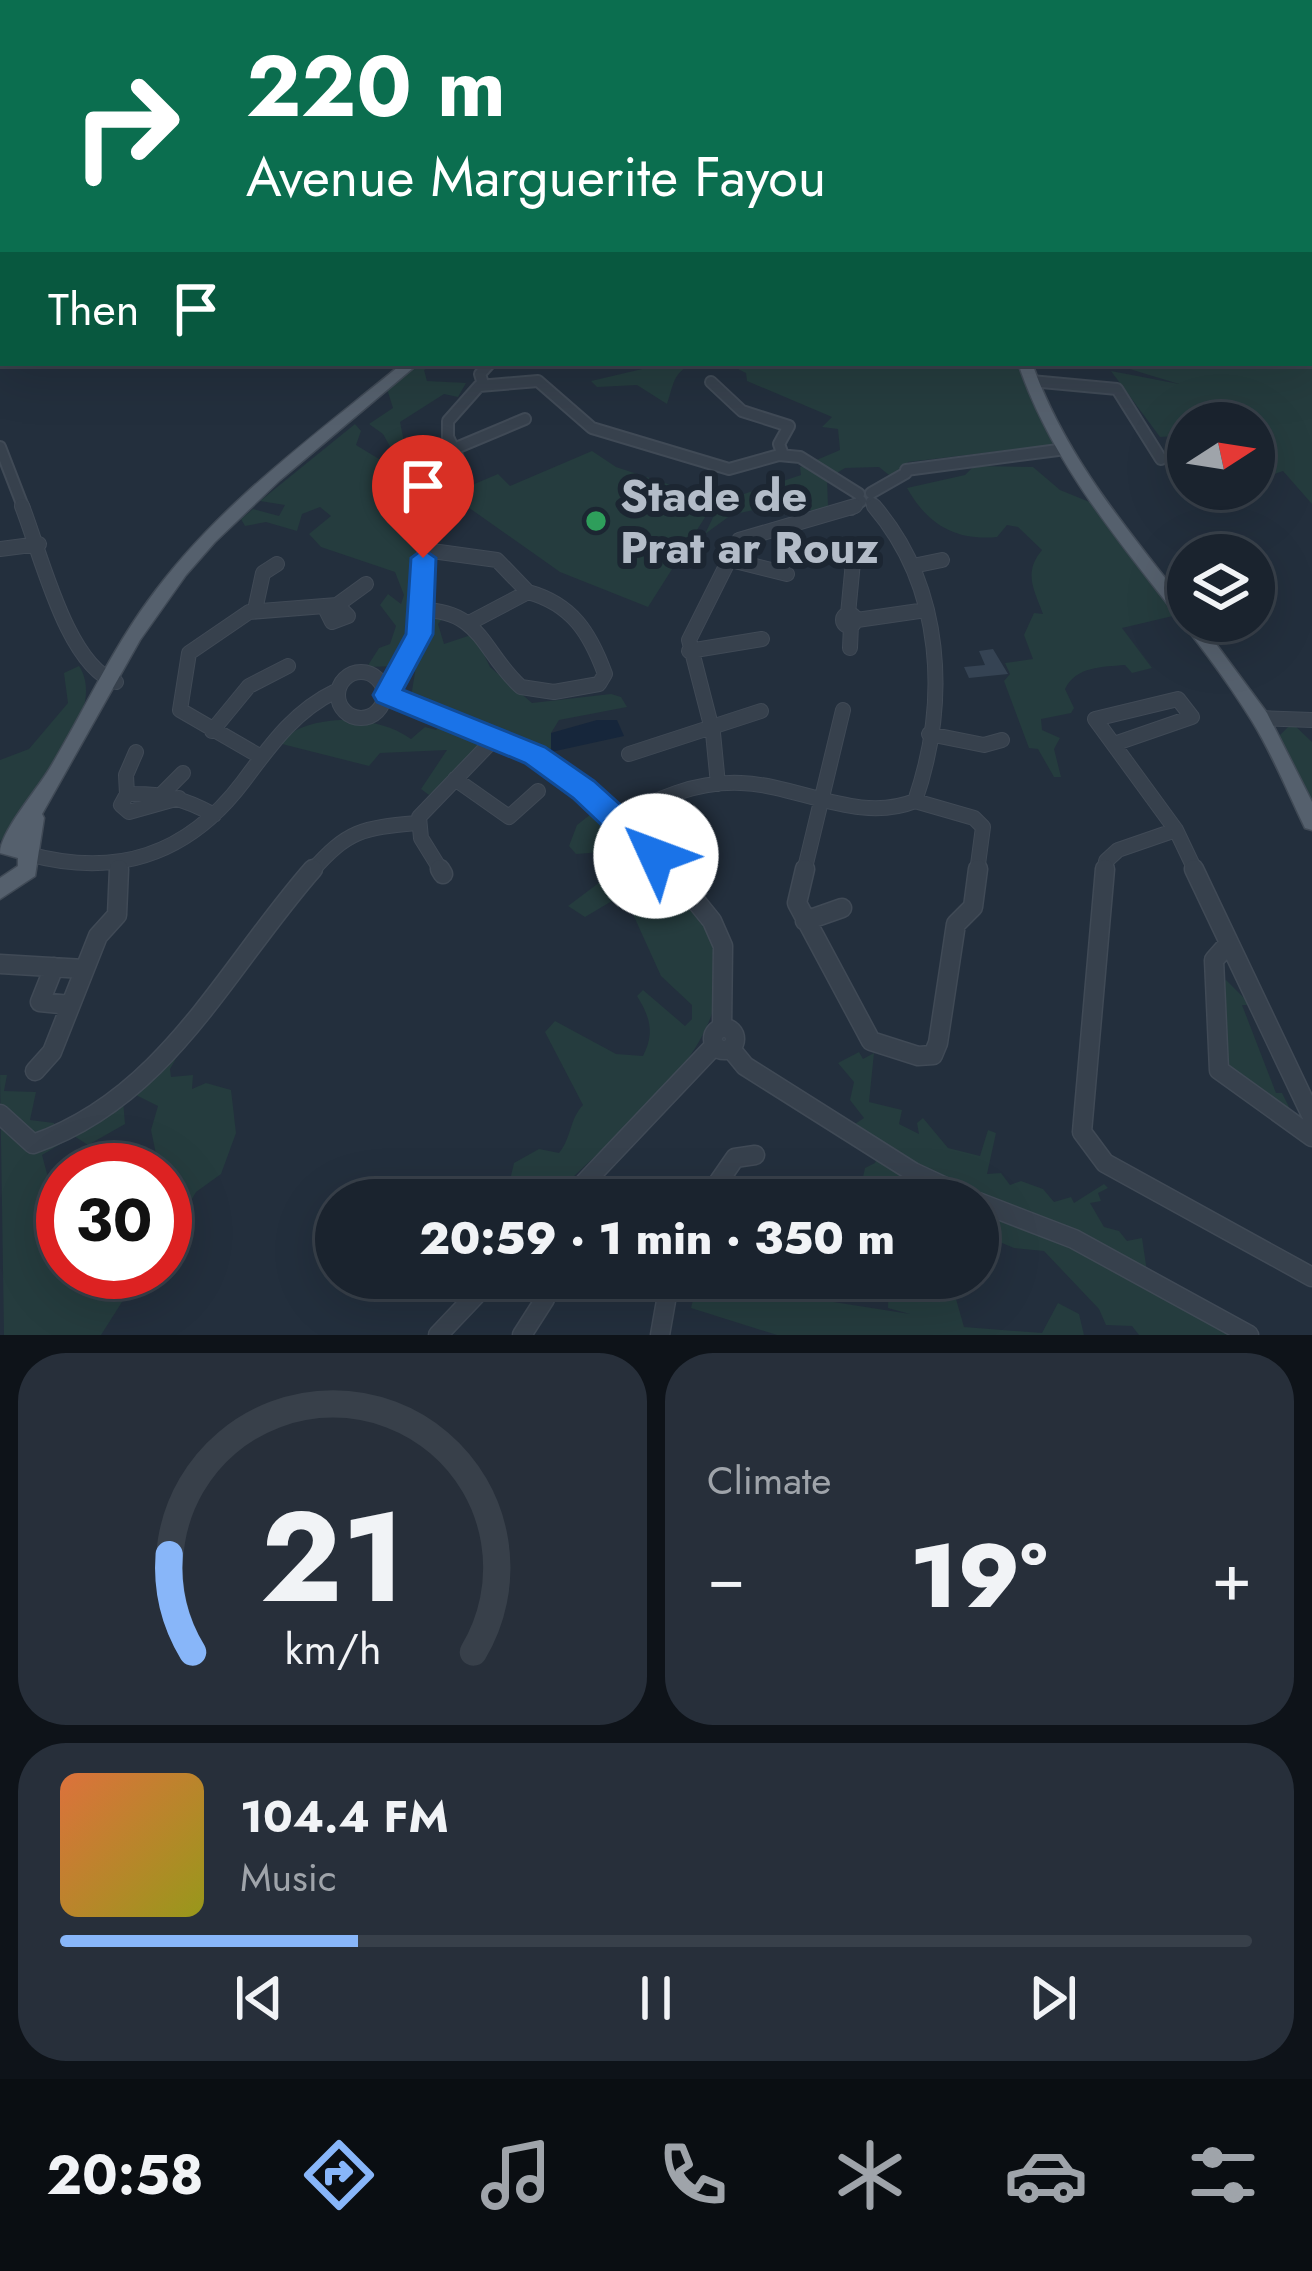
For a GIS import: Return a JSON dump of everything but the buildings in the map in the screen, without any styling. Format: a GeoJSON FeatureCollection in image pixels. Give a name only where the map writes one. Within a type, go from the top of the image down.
{"type":"FeatureCollection","features":[{"type":"Feature","properties":{"kind":"main road"},"geometry":{"type":"LineString","coordinates":[[0,890],[76,739],[154,604],[217,530],[408,366]]}},
{"type":"Feature","properties":{"kind":"main road"},"geometry":{"type":"LineString","coordinates":[[1026,366],[1095,498],[1167,591]]}},
{"type":"Feature","properties":{"kind":"main road"},"geometry":{"type":"LineString","coordinates":[[1205,642],[1260,718],[1312,822]]}},
{"type":"Feature","properties":{"kind":"street"},"geometry":{"type":"LineString","coordinates":[[483,384],[480,374],[487,366]]}},
{"type":"Feature","properties":{"kind":"street"},"geometry":{"type":"LineString","coordinates":[[373,711],[417,642],[425,550],[465,473],[447,434],[448,421],[465,397],[483,384],[529,379],[547,384],[584,427],[730,469],[783,455],[805,458],[866,498],[913,566],[926,610],[938,686],[915,801]]}},
{"type":"Feature","properties":{"kind":"street"},"geometry":{"type":"LineString","coordinates":[[1030,381],[1117,389],[1160,460]]}},
{"type":"Feature","properties":{"kind":"street"},"geometry":{"type":"LineString","coordinates":[[711,382],[742,411],[789,425],[779,444],[783,455]]}},
{"type":"Feature","properties":{"kind":"street"},"geometry":{"type":"LineString","coordinates":[[456,448],[525,419]]}},
{"type":"Feature","properties":{"kind":"street"},"geometry":{"type":"LineString","coordinates":[[0,447],[79,653],[91,672],[111,681]]}},
{"type":"Feature","properties":{"kind":"street"},"geometry":{"type":"LineString","coordinates":[[718,784],[711,726],[689,651],[692,629],[728,559],[749,535],[840,513],[906,472],[1066,449]]}},
{"type":"Feature","properties":{"kind":"street"},"geometry":{"type":"LineString","coordinates":[[0,549],[39,544]]}},
{"type":"Feature","properties":{"kind":"street"},"geometry":{"type":"LineString","coordinates":[[421,610],[455,610],[471,622],[521,687],[554,692],[599,684],[604,674],[585,626],[554,597],[528,592],[497,560],[425,550]]}},
{"type":"Feature","properties":{"kind":"street"},"geometry":{"type":"LineString","coordinates":[[728,559],[787,574]]}},
{"type":"Feature","properties":{"kind":"street"},"geometry":{"type":"LineString","coordinates":[[913,566],[942,560]]}},
{"type":"Feature","properties":{"kind":"street"},"geometry":{"type":"LineString","coordinates":[[850,648],[854,562]]}},
{"type":"Feature","properties":{"kind":"street"},"geometry":{"type":"LineString","coordinates":[[255,610],[262,572],[277,564]]}},
{"type":"Feature","properties":{"kind":"street"},"geometry":{"type":"LineString","coordinates":[[261,757],[180,710],[187,658],[199,644],[255,610],[332,608],[366,584]]}},
{"type":"Feature","properties":{"kind":"street"},"geometry":{"type":"LineString","coordinates":[[471,622],[528,592]]}},
{"type":"Feature","properties":{"kind":"street"},"geometry":{"type":"LineString","coordinates":[[332,608],[332,622],[349,620]]}},
{"type":"Feature","properties":{"kind":"street"},"geometry":{"type":"LineString","coordinates":[[852,620],[926,610]]}},
{"type":"Feature","properties":{"kind":"street"},"geometry":{"type":"LineString","coordinates":[[689,651],[762,639]]}},
{"type":"Feature","properties":{"kind":"street"},"geometry":{"type":"LineString","coordinates":[[212,731],[249,686],[288,666]]}},
{"type":"Feature","properties":{"kind":"street"},"geometry":{"type":"LineString","coordinates":[[17,855],[63,866],[119,866],[172,847],[214,815],[298,719],[338,699],[356,676],[418,710],[497,736],[561,772],[691,891],[712,919],[725,958],[723,1041],[590,1179]]}},
{"type":"Feature","properties":{"kind":"street"},"geometry":{"type":"LineString","coordinates":[[338,699],[354,715],[418,710]]}},
{"type":"Feature","properties":{"kind":"street"},"geometry":{"type":"LineString","coordinates":[[1114,744],[1192,717],[1178,699],[1095,719],[1176,830],[1312,1117]]}},
{"type":"Feature","properties":{"kind":"street"},"geometry":{"type":"LineString","coordinates":[[617,821],[670,794],[718,784],[766,785],[821,796],[885,811],[915,801],[979,820],[983,827],[974,907],[956,924],[933,1055],[924,1058],[874,1045],[805,921],[798,896],[821,796],[843,710]]}},
{"type":"Feature","properties":{"kind":"street"},"geometry":{"type":"LineString","coordinates":[[629,754],[761,711]]}},
{"type":"Feature","properties":{"kind":"street"},"geometry":{"type":"LineString","coordinates":[[1260,718],[1312,720]]}},
{"type":"Feature","properties":{"kind":"street"},"geometry":{"type":"LineString","coordinates":[[929,734],[984,746],[1002,740]]}},
{"type":"Feature","properties":{"kind":"street"},"geometry":{"type":"LineString","coordinates":[[0,1114],[33,1144],[72,1130],[121,1098],[188,1029],[339,840],[364,828],[417,823],[497,736]]}},
{"type":"Feature","properties":{"kind":"street"},"geometry":{"type":"LineString","coordinates":[[136,752],[126,775],[128,794],[121,806],[126,812],[171,795],[183,773]]}},
{"type":"Feature","properties":{"kind":"street"},"geometry":{"type":"LineString","coordinates":[[455,779],[509,817],[538,791]]}},
{"type":"Feature","properties":{"kind":"street"},"geometry":{"type":"LineString","coordinates":[[171,795],[214,815]]}},
{"type":"Feature","properties":{"kind":"street"},"geometry":{"type":"LineString","coordinates":[[417,823],[443,874]]}},
{"type":"Feature","properties":{"kind":"street"},"geometry":{"type":"LineString","coordinates":[[1176,830],[1118,850],[1106,861],[1081,1116],[1084,1139],[1106,1162],[1312,1277]]}},
{"type":"Feature","properties":{"kind":"street"},"geometry":{"type":"LineString","coordinates":[[35,1071],[52,1052],[98,936],[117,915],[119,866]]}},
{"type":"Feature","properties":{"kind":"street"},"geometry":{"type":"LineString","coordinates":[[805,921],[842,908]]}},
{"type":"Feature","properties":{"kind":"street"},"geometry":{"type":"LineString","coordinates":[[1229,943],[1214,960],[1219,1070],[1312,1137]]}},
{"type":"Feature","properties":{"kind":"street"},"geometry":{"type":"LineString","coordinates":[[0,964],[84,969]]}},
{"type":"Feature","properties":{"kind":"street"},"geometry":{"type":"LineString","coordinates":[[54,968],[40,1002],[70,1005]]}},
{"type":"Feature","properties":{"kind":"street"},"geometry":{"type":"LineString","coordinates":[[723,1041],[745,1066],[928,1179]]}},
{"type":"Feature","properties":{"kind":"street"},"geometry":{"type":"LineString","coordinates":[[720,1179],[735,1158],[755,1155]]}},
{"type":"Feature","properties":{"kind":"street"},"geometry":{"type":"LineString","coordinates":[[999,1210],[1074,1239],[1250,1335]]}},
{"type":"Feature","properties":{"kind":"street"},"geometry":{"type":"LineString","coordinates":[[438,1335],[472,1299]]}},
{"type":"Feature","properties":{"kind":"street"},"geometry":{"type":"LineString","coordinates":[[523,1335],[545,1299]]}},
{"type":"Feature","properties":{"kind":"street"},"geometry":{"type":"LineString","coordinates":[[660,1335],[666,1299]]}},
{"type":"Feature","properties":{"kind":"green space"},"geometry":{"type":"Polygon","coordinates":[[[412,366],[431,366],[424,370],[427,381],[466,383],[458,397],[444,394],[400,422],[406,452],[417,455],[450,485],[430,530],[417,614],[445,616],[438,624],[444,644],[474,634],[490,667],[532,703],[611,694],[621,697],[627,707],[559,720],[551,733],[551,752],[487,730],[480,751],[429,795],[421,789],[447,750],[380,753],[369,766],[278,743],[307,726],[343,720],[380,725],[411,739],[425,727],[436,730],[455,712],[411,697],[418,654],[405,655],[396,666],[367,667],[379,648],[390,644],[396,626],[380,605],[388,594],[401,604],[404,595],[395,572],[321,547],[309,534],[331,516],[320,507],[302,514],[297,531],[266,522],[245,526],[241,519],[253,509],[279,516],[285,505],[260,501],[355,424],[361,431],[356,445],[379,459],[396,457],[383,434],[369,424],[393,408],[387,389],[412,366]]]}},
{"type":"Feature","properties":{"kind":"green space"},"geometry":{"type":"Polygon","coordinates":[[[655,366],[688,366],[677,376],[667,404],[637,385],[597,387],[591,381],[655,366]]]}},
{"type":"Feature","properties":{"kind":"green space"},"geometry":{"type":"Polygon","coordinates":[[[732,366],[1019,366],[1053,445],[908,462],[903,471],[889,475],[879,467],[845,468],[827,479],[828,507],[813,513],[803,499],[731,515],[705,534],[720,503],[740,501],[738,496],[801,475],[800,467],[840,450],[838,429],[822,427],[832,417],[747,381],[746,373],[732,366]]]}},
{"type":"Feature","properties":{"kind":"green space"},"geometry":{"type":"Polygon","coordinates":[[[1083,366],[1312,366],[1312,504],[1283,471],[1275,474],[1275,402],[1167,402],[1167,436],[1160,437],[1111,371],[1179,384],[1123,367],[1083,366]]]}},
{"type":"Feature","properties":{"kind":"green space","name":"Stade de Prat ar Rouz"},"geometry":{"type":"Polygon","coordinates":[[[592,451],[616,467],[716,500],[648,607],[560,572],[458,500],[465,488],[498,474],[510,486],[592,451]]]}},
{"type":"Feature","properties":{"kind":"green space"},"geometry":{"type":"Polygon","coordinates":[[[974,466],[1033,467],[1060,490],[1092,503],[1167,602],[1167,617],[1122,628],[1152,668],[1132,673],[1125,665],[1083,672],[1065,689],[1074,708],[1071,713],[1041,719],[1042,730],[1060,738],[1054,749],[1061,777],[1054,777],[1038,749],[1029,748],[1004,681],[1010,674],[1005,663],[1033,659],[1024,635],[1034,613],[1043,614],[1032,574],[1042,550],[1018,527],[1007,525],[997,537],[982,538],[944,528],[907,488],[965,475],[974,466]]]}},
{"type":"Feature","properties":{"kind":"green space"},"geometry":{"type":"Polygon","coordinates":[[[79,666],[86,684],[78,726],[15,830],[0,841],[0,760],[29,749],[68,703],[64,673],[79,666]]]}},
{"type":"Feature","properties":{"kind":"green space"},"geometry":{"type":"Polygon","coordinates":[[[1292,723],[1312,742],[1312,806],[1279,736],[1292,723]]]}},
{"type":"Feature","properties":{"kind":"green space"},"geometry":{"type":"Polygon","coordinates":[[[591,814],[624,834],[674,884],[708,930],[718,974],[711,1017],[689,1057],[658,1095],[572,1179],[510,1179],[514,1163],[539,1149],[559,1153],[583,1105],[545,1032],[555,1021],[616,1054],[643,1056],[650,1032],[637,996],[643,990],[685,1026],[692,1019],[692,1005],[661,976],[627,901],[617,898],[585,917],[568,906],[620,867],[602,852],[576,854],[569,846],[577,825],[591,814]]]}},
{"type":"Feature","properties":{"kind":"green space"},"geometry":{"type":"Polygon","coordinates":[[[1226,980],[1251,1005],[1242,1005],[1276,1093],[1282,1093],[1293,1115],[1306,1122],[1262,1100],[1225,1066],[1220,982],[1226,980]]]}},
{"type":"Feature","properties":{"kind":"green space"},"geometry":{"type":"Polygon","coordinates":[[[187,1039],[170,1069],[171,1077],[193,1075],[192,1089],[206,1083],[231,1090],[236,1133],[221,1174],[192,1199],[192,1143],[154,1143],[151,1130],[158,1106],[132,1093],[187,1039]]]}},
{"type":"Feature","properties":{"kind":"green space"},"geometry":{"type":"Polygon","coordinates":[[[859,1052],[863,1059],[874,1053],[869,1102],[902,1110],[899,1124],[919,1134],[917,1123],[923,1118],[948,1148],[980,1156],[988,1130],[996,1133],[987,1174],[1001,1173],[1010,1185],[1021,1181],[1043,1189],[1054,1202],[1071,1197],[1074,1203],[1104,1184],[1108,1188],[1098,1193],[1101,1201],[1090,1203],[1104,1227],[1119,1231],[1127,1241],[1142,1238],[1149,1285],[1240,1335],[1139,1335],[1132,1326],[1106,1325],[1099,1309],[1044,1251],[999,1242],[999,1179],[865,1179],[865,1168],[875,1163],[880,1150],[852,1126],[864,1118],[850,1100],[854,1082],[838,1063],[859,1052]]]}},
{"type":"Feature","properties":{"kind":"green space"},"geometry":{"type":"Polygon","coordinates":[[[0,1075],[7,1075],[4,1091],[36,1092],[30,1120],[54,1123],[54,1131],[123,1100],[125,1124],[92,1143],[74,1136],[62,1143],[36,1143],[36,1299],[124,1299],[101,1335],[4,1335],[0,1075]]]}},
{"type":"Feature","properties":{"kind":"green space"},"geometry":{"type":"Polygon","coordinates":[[[695,1299],[814,1299],[910,1314],[888,1308],[888,1299],[956,1299],[964,1327],[1042,1333],[1058,1303],[1079,1314],[1084,1335],[777,1335],[691,1308],[695,1299]]]}},
{"type":"Feature","properties":{"kind":"water"},"geometry":{"type":"Polygon","coordinates":[[[597,720],[617,720],[624,736],[551,752],[551,733],[597,720]]]}},
{"type":"Feature","properties":{"kind":"place","name":"Stade de Prat ar Rouz"},"geometry":{"type":"Point","coordinates":[596,521]}},
{"type":"Feature","properties":{"kind":"route"},"geometry":{"type":"LineString","coordinates":[[423,558],[419,634],[387,695],[535,755],[584,790],[656,856]]}}]}
